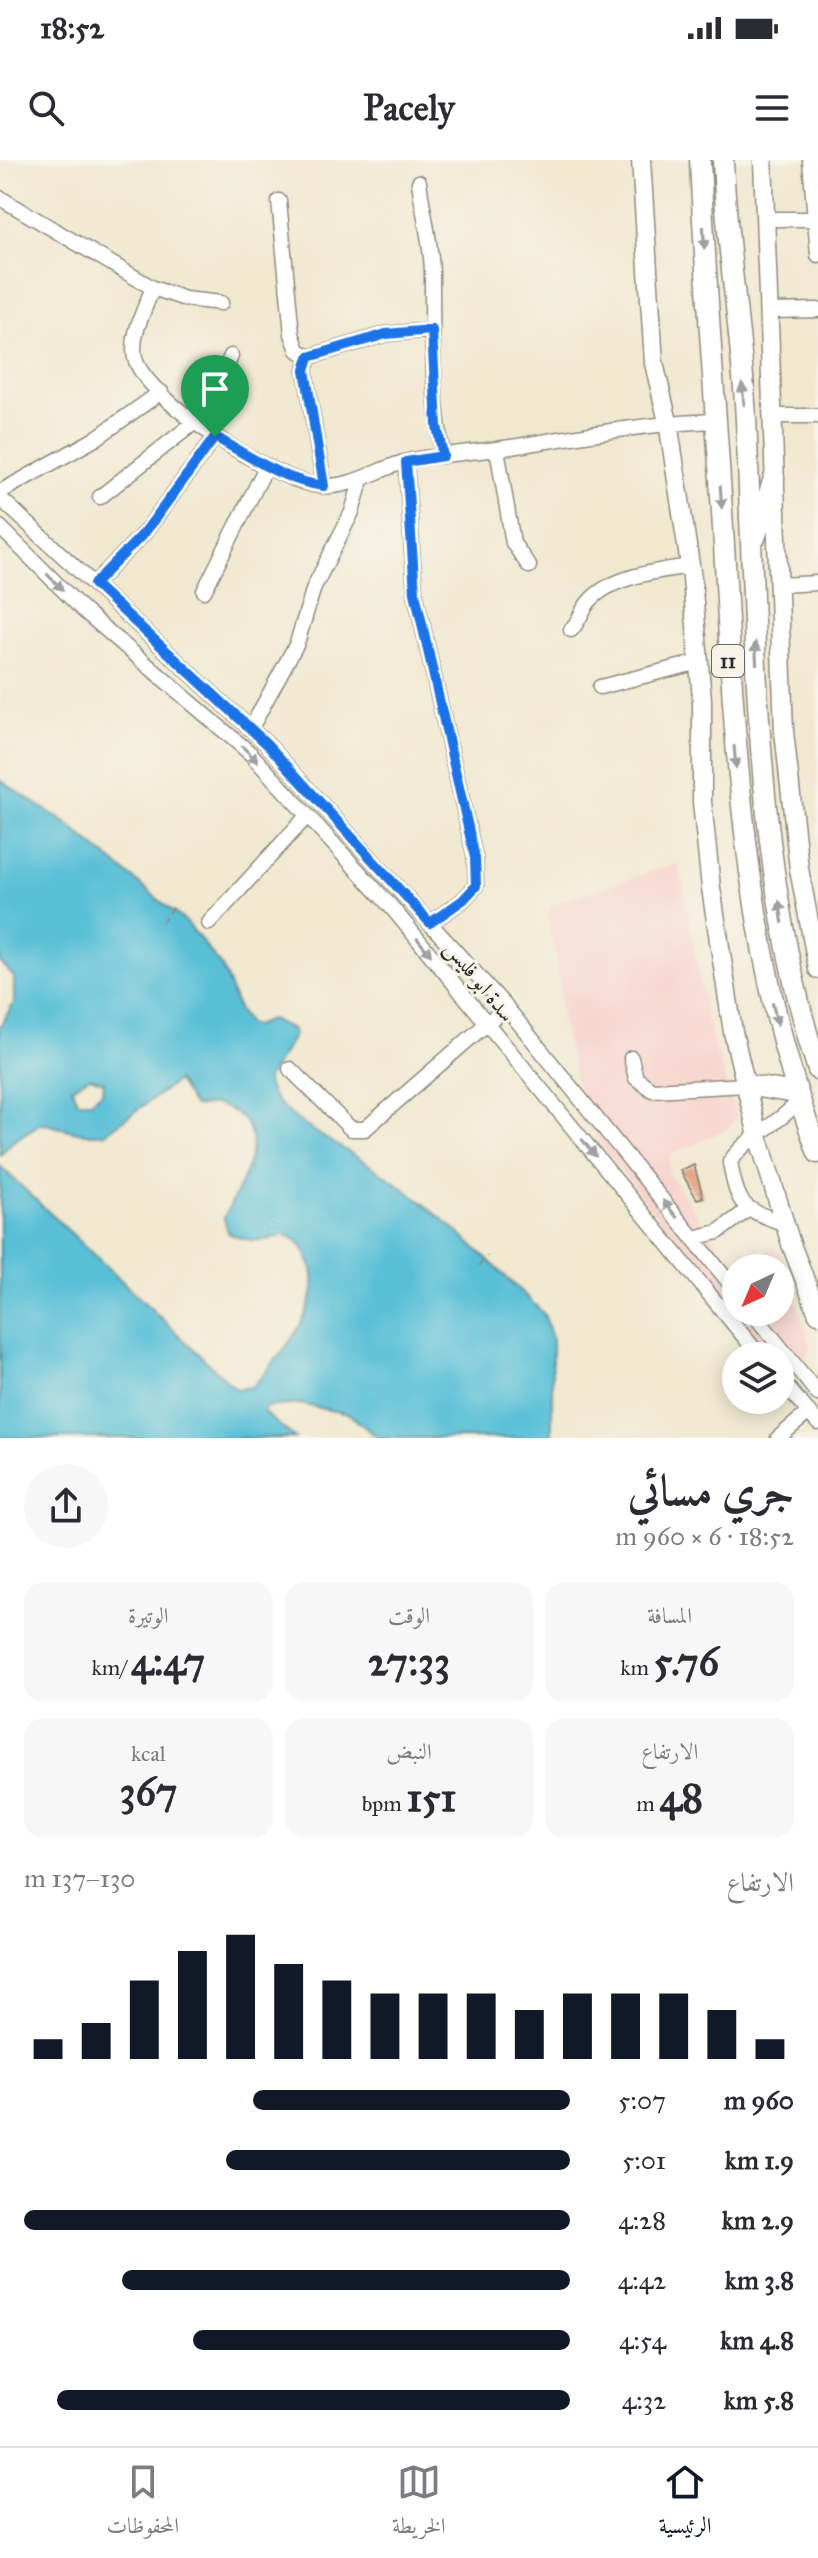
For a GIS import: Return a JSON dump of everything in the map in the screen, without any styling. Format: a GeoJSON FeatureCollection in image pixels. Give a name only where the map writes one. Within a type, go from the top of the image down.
{"type":"FeatureCollection","features":[{"type":"Feature","properties":{"kind":"highway","name":"11"},"geometry":{"type":"LineString","coordinates":[[700,160],[740,803],[761,950],[797,1097],[818,1153]]}},
{"type":"Feature","properties":{"kind":"highway","name":"11"},"geometry":{"type":"LineString","coordinates":[[723,160],[726,239],[746,417],[766,803],[784,935],[818,1070]]}},
{"type":"Feature","properties":{"kind":"highway"},"geometry":{"type":"LineString","coordinates":[[751,553],[774,478]]}},
{"type":"Feature","properties":{"kind":"highway"},"geometry":{"type":"LineString","coordinates":[[740,803],[766,803]]}},
{"type":"Feature","properties":{"kind":"highway"},"geometry":{"type":"LineString","coordinates":[[746,1085],[797,1097]]}},
{"type":"Feature","properties":{"kind":"main road"},"geometry":{"type":"LineString","coordinates":[[641,160],[654,363],[668,422],[690,566],[699,662],[702,802],[711,888],[733,1032],[758,1136],[785,1224],[818,1314]]}},
{"type":"Feature","properties":{"kind":"main road"},"geometry":{"type":"LineString","coordinates":[[763,160],[771,311],[771,416],[778,585],[790,803],[818,969]]}},
{"type":"Feature","properties":{"kind":"street"},"geometry":{"type":"LineString","coordinates":[[810,160],[818,255]]}},
{"type":"Feature","properties":{"kind":"street"},"geometry":{"type":"LineString","coordinates":[[419,182],[432,273],[437,426],[443,456]]}},
{"type":"Feature","properties":{"kind":"street"},"geometry":{"type":"LineString","coordinates":[[0,198],[153,288],[185,299],[221,303]]}},
{"type":"Feature","properties":{"kind":"street"},"geometry":{"type":"LineString","coordinates":[[279,201],[292,334],[298,350],[309,357],[386,334],[432,330]]}},
{"type":"Feature","properties":{"kind":"street"},"geometry":{"type":"LineString","coordinates":[[766,219],[817,219]]}},
{"type":"Feature","properties":{"kind":"street"},"geometry":{"type":"LineString","coordinates":[[153,288],[137,333],[134,354],[138,365],[161,392],[198,425],[266,467],[303,484],[324,486],[361,481],[406,462],[443,456],[668,422],[716,421]]}},
{"type":"Feature","properties":{"kind":"street"},"geometry":{"type":"LineString","coordinates":[[771,311],[818,310]]}},
{"type":"Feature","properties":{"kind":"street"},"geometry":{"type":"LineString","coordinates":[[100,497],[198,425],[231,356]]}},
{"type":"Feature","properties":{"kind":"street"},"geometry":{"type":"LineString","coordinates":[[309,357],[305,370],[324,486]]}},
{"type":"Feature","properties":{"kind":"street"},"geometry":{"type":"LineString","coordinates":[[0,495],[95,439],[161,392]]}},
{"type":"Feature","properties":{"kind":"street"},"geometry":{"type":"LineString","coordinates":[[771,416],[818,416]]}},
{"type":"Feature","properties":{"kind":"street"},"geometry":{"type":"LineString","coordinates":[[94,584],[145,532],[215,437]]}},
{"type":"Feature","properties":{"kind":"street"},"geometry":{"type":"LineString","coordinates":[[497,449],[513,543],[529,566]]}},
{"type":"Feature","properties":{"kind":"street"},"geometry":{"type":"LineString","coordinates":[[406,462],[415,593],[475,858],[476,886],[463,900],[430,923]]}},
{"type":"Feature","properties":{"kind":"street"},"geometry":{"type":"LineString","coordinates":[[204,591],[266,467]]}},
{"type":"Feature","properties":{"kind":"street"},"geometry":{"type":"LineString","coordinates":[[251,728],[297,643],[314,587],[352,512],[361,481]]}},
{"type":"Feature","properties":{"kind":"street","name":"سدة ابو فليس"},"geometry":{"type":"LineString","coordinates":[[0,495],[251,728],[506,1007],[722,1273]]}},
{"type":"Feature","properties":{"kind":"street","name":"سدة ابو فليس"},"geometry":{"type":"LineString","coordinates":[[0,527],[83,610],[236,740],[393,909],[749,1342]]}},
{"type":"Feature","properties":{"kind":"street"},"geometry":{"type":"LineString","coordinates":[[571,630],[589,602],[602,591],[651,573],[690,566]]}},
{"type":"Feature","properties":{"kind":"street"},"geometry":{"type":"LineString","coordinates":[[778,585],[818,583]]}},
{"type":"Feature","properties":{"kind":"street"},"geometry":{"type":"LineString","coordinates":[[600,687],[699,662]]}},
{"type":"Feature","properties":{"kind":"street"},"geometry":{"type":"LineString","coordinates":[[209,923],[307,816]]}},
{"type":"Feature","properties":{"kind":"street"},"geometry":{"type":"LineString","coordinates":[[290,1069],[351,1129],[365,1129],[506,1007]]}},
{"type":"Feature","properties":{"kind":"street"},"geometry":{"type":"LineString","coordinates":[[631,1058],[636,1078],[652,1090],[746,1085]]}},
{"type":"Feature","properties":{"kind":"street"},"geometry":{"type":"LineString","coordinates":[[785,1224],[756,1216],[749,1209],[739,1196],[730,1162],[738,1149],[758,1136],[797,1097]]}},
{"type":"Feature","properties":{"kind":"street"},"geometry":{"type":"LineString","coordinates":[[694,1238],[718,1232],[749,1209]]}},
{"type":"Feature","properties":{"kind":"street"},"geometry":{"type":"LineString","coordinates":[[763,1326],[818,1394]]}},
{"type":"Feature","properties":{"kind":"street"},"geometry":{"type":"LineString","coordinates":[[778,1438],[813,1418],[794,1396]]}},
{"type":"Feature","properties":{"kind":"path"},"geometry":{"type":"LineString","coordinates":[[162,922],[175,906]]}},
{"type":"Feature","properties":{"kind":"path"},"geometry":{"type":"LineString","coordinates":[[479,1266],[487,1256]]}},
{"type":"Feature","properties":{"kind":"shaded area"},"geometry":{"type":"Polygon","coordinates":[[[679,863],[707,1021],[736,1115],[729,1128],[671,1155],[668,1172],[725,1254],[722,1254],[722,1297],[607,1154],[583,1111],[561,1020],[559,975],[547,914],[553,904],[679,863]]]}},
{"type":"Feature","properties":{"kind":"shaded area"},"geometry":{"type":"Polygon","coordinates":[[[772,1247],[780,1254],[762,1254],[772,1247]]]}},
{"type":"Feature","properties":{"kind":"shaded area"},"geometry":{"type":"Polygon","coordinates":[[[794,1294],[811,1348],[806,1356],[794,1355],[794,1342],[758,1342],[745,1326],[794,1326],[794,1294]]]}},
{"type":"Feature","properties":{"kind":"water"},"geometry":{"type":"Polygon","coordinates":[[[0,780],[67,824],[188,924],[222,967],[239,1011],[248,1024],[255,1026],[271,1019],[293,1030],[294,1035],[267,1079],[277,1102],[303,1124],[383,1173],[432,1210],[544,1314],[552,1339],[552,1438],[378,1438],[349,1414],[300,1404],[265,1407],[263,1412],[295,1438],[0,1438],[0,1166],[236,1389],[252,1387],[288,1345],[307,1310],[313,1275],[305,1251],[292,1237],[281,1235],[255,1240],[228,1233],[224,1218],[246,1171],[252,1140],[247,1126],[237,1114],[218,1105],[193,1106],[177,1081],[104,1134],[86,1134],[41,1123],[12,1142],[0,1155],[0,1026],[14,1003],[14,977],[0,962],[0,780]],[[90,1077],[72,1087],[77,1101],[91,1101],[103,1091],[104,1082],[90,1077]]]}},
{"type":"Feature","properties":{"kind":"building"},"geometry":{"type":"Polygon","coordinates":[[[694,1165],[703,1197],[697,1199],[680,1170],[694,1165]]]}},
{"type":"Feature","properties":{"kind":"route"},"geometry":{"type":"LineString","coordinates":[[432,330],[437,426],[443,456],[406,462],[415,593],[475,858],[476,886],[463,900],[430,923],[267,744],[94,584],[145,532],[215,437],[266,467],[303,484],[324,486],[305,370],[309,357],[312,353],[386,334],[432,330]]}}]}
